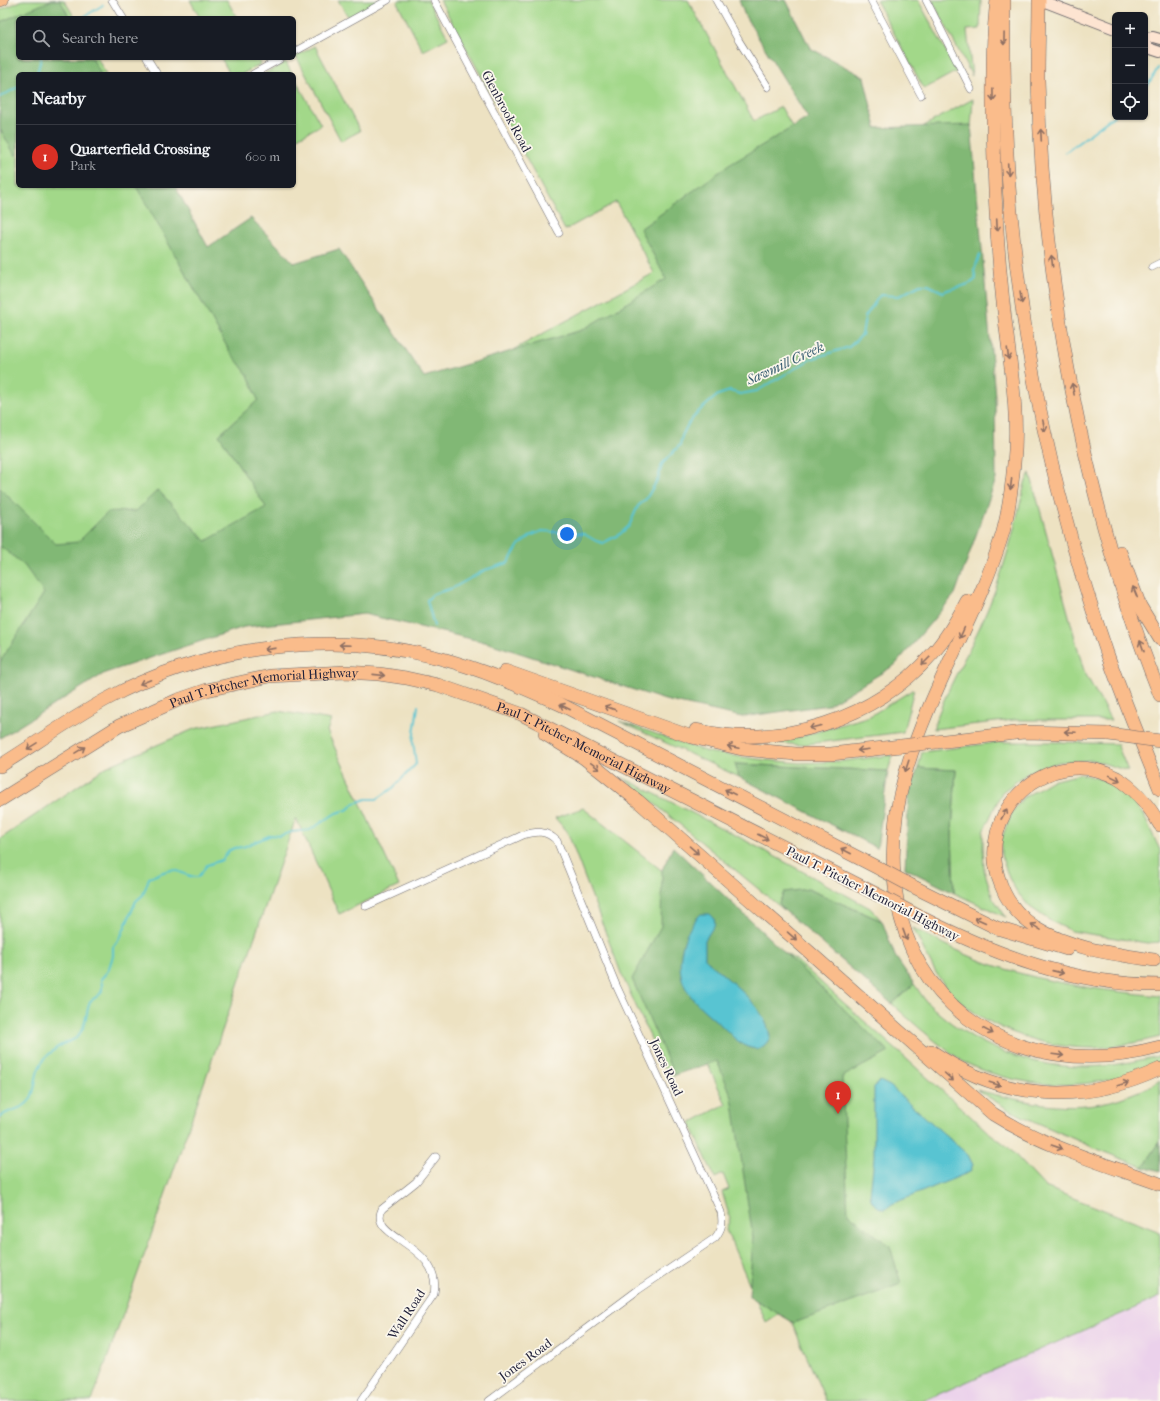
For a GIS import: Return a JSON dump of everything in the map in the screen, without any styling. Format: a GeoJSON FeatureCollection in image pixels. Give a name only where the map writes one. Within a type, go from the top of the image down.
{"type":"FeatureCollection","features":[{"type":"Feature","properties":{"kind":"highway"},"geometry":{"type":"LineString","coordinates":[[997,0],[992,41],[994,177],[1001,287],[1015,425],[1014,460],[1003,532],[984,582],[920,728],[906,769],[895,822],[892,861],[900,920],[917,959],[936,989],[956,1008],[981,1028],[1010,1043],[1057,1055],[1086,1057],[1119,1054],[1160,1046]]}},
{"type":"Feature","properties":{"kind":"highway"},"geometry":{"type":"LineString","coordinates":[[1004,0],[1003,78],[1008,176],[1019,284],[1037,391],[1059,490],[1076,554],[1106,652],[1160,789]]}},
{"type":"Feature","properties":{"kind":"highway"},"geometry":{"type":"LineString","coordinates":[[1039,0],[1040,117],[1048,230],[1062,331],[1086,455],[1098,502],[1122,588],[1160,695]]}},
{"type":"Feature","properties":{"kind":"highway"},"geometry":{"type":"LineString","coordinates":[[1086,455],[1140,606],[1160,639]]}},
{"type":"Feature","properties":{"kind":"highway"},"geometry":{"type":"LineString","coordinates":[[628,714],[706,732],[756,736],[805,730],[850,714],[896,687],[932,654],[953,628],[1003,532]]}},
{"type":"Feature","properties":{"kind":"highway","name":"Paul T. Pitcher Memorial Highway"},"geometry":{"type":"LineString","coordinates":[[0,766],[106,700],[141,684],[194,664],[235,654],[302,645],[381,647],[438,658],[516,684],[560,704],[973,917],[1023,937],[1088,954],[1117,958],[1157,960]]}},
{"type":"Feature","properties":{"kind":"highway"},"geometry":{"type":"LineString","coordinates":[[381,647],[438,652],[482,663],[716,744],[768,753],[831,754],[1024,732],[1109,734],[1160,741]]}},
{"type":"Feature","properties":{"kind":"highway","name":"Paul T. Pitcher Memorial Highway"},"geometry":{"type":"LineString","coordinates":[[0,800],[125,723],[185,697],[207,690],[256,679],[310,672],[379,674],[406,678],[438,685],[521,714],[549,727],[918,916],[995,952],[1056,972],[1119,982],[1160,985]]}},
{"type":"Feature","properties":{"kind":"highway"},"geometry":{"type":"LineString","coordinates":[[489,704],[546,734],[584,758],[611,778],[993,1114],[1030,1136],[1050,1145],[1160,1184]]}},
{"type":"Feature","properties":{"kind":"highway"},"geometry":{"type":"LineString","coordinates":[[1157,960],[1107,953],[1068,942],[1034,926],[1010,903],[1003,891],[995,866],[993,848],[1002,815],[1011,802],[1024,789],[1039,779],[1071,769],[1086,769],[1101,772],[1117,778],[1129,786],[1142,798],[1160,824]]}},
{"type":"Feature","properties":{"kind":"highway"},"geometry":{"type":"LineString","coordinates":[[848,985],[949,1063],[984,1080],[1012,1088],[1035,1092],[1062,1094],[1088,1092],[1134,1080],[1160,1069]]}},
{"type":"Feature","properties":{"kind":"street"},"geometry":{"type":"LineString","coordinates":[[112,0],[122,16]]}},
{"type":"Feature","properties":{"kind":"street"},"geometry":{"type":"LineString","coordinates":[[296,51],[388,0]]}},
{"type":"Feature","properties":{"kind":"street","name":"Glenbrook Road"},"geometry":{"type":"LineString","coordinates":[[434,0],[559,233]]}},
{"type":"Feature","properties":{"kind":"street"},"geometry":{"type":"LineString","coordinates":[[716,0],[738,41],[768,86]]}},
{"type":"Feature","properties":{"kind":"street"},"geometry":{"type":"LineString","coordinates":[[871,0],[921,95]]}},
{"type":"Feature","properties":{"kind":"street"},"geometry":{"type":"LineString","coordinates":[[926,0],[971,89]]}},
{"type":"Feature","properties":{"kind":"street"},"geometry":{"type":"LineString","coordinates":[[1039,0],[1112,28]]}},
{"type":"Feature","properties":{"kind":"street"},"geometry":{"type":"LineString","coordinates":[[1148,37],[1153,36],[1160,39]]}},
{"type":"Feature","properties":{"kind":"street"},"geometry":{"type":"LineString","coordinates":[[1148,48],[1160,52]]}},
{"type":"Feature","properties":{"kind":"street"},"geometry":{"type":"LineString","coordinates":[[148,60],[156,72]]}},
{"type":"Feature","properties":{"kind":"street"},"geometry":{"type":"LineString","coordinates":[[257,72],[278,60]]}},
{"type":"Feature","properties":{"kind":"street"},"geometry":{"type":"LineString","coordinates":[[1152,267],[1160,264]]}},
{"type":"Feature","properties":{"kind":"street","name":"Jones Road"},"geometry":{"type":"LineString","coordinates":[[366,906],[523,835],[541,832],[552,836],[558,841],[614,980],[721,1212],[723,1223],[721,1231],[715,1238],[638,1290],[489,1401]]}},
{"type":"Feature","properties":{"kind":"street","name":"Wall Road"},"geometry":{"type":"LineString","coordinates":[[361,1401],[434,1294],[434,1274],[427,1262],[409,1245],[385,1229],[381,1224],[379,1214],[382,1209],[416,1182],[436,1157]]}},
{"type":"Feature","properties":{"kind":"shaded area"},"geometry":{"type":"Polygon","coordinates":[[[1160,1297],[1160,1401],[923,1401],[1011,1362],[1160,1297]]]}},
{"type":"Feature","properties":{"kind":"green space"},"geometry":{"type":"Polygon","coordinates":[[[23,0],[64,0],[74,16],[16,16],[16,60],[98,60],[105,72],[16,72],[16,188],[171,188],[322,454],[654,273],[616,202],[565,230],[440,0],[688,0],[754,121],[781,107],[822,182],[973,99],[957,320],[419,600],[195,623],[0,720],[0,10],[23,0]]]}},
{"type":"Feature","properties":{"kind":"green space"},"geometry":{"type":"Polygon","coordinates":[[[52,0],[60,0],[69,16],[16,16],[16,60],[93,60],[100,72],[16,72],[15,155],[0,129],[0,22],[52,0]]]}},
{"type":"Feature","properties":{"kind":"green space"},"geometry":{"type":"Polygon","coordinates":[[[190,0],[227,0],[236,16],[199,16],[190,0]]]}},
{"type":"Feature","properties":{"kind":"green space"},"geometry":{"type":"Polygon","coordinates":[[[338,0],[381,0],[349,18],[338,0]]]}},
{"type":"Feature","properties":{"kind":"green space"},"geometry":{"type":"Polygon","coordinates":[[[400,0],[428,0],[448,38],[423,51],[397,2],[400,0]]]}},
{"type":"Feature","properties":{"kind":"green space"},"geometry":{"type":"Polygon","coordinates":[[[739,0],[786,0],[810,48],[864,77],[876,128],[971,125],[995,396],[996,479],[955,594],[895,665],[828,705],[742,717],[665,700],[489,643],[364,614],[244,627],[105,673],[0,738],[0,662],[44,593],[24,565],[0,546],[0,488],[56,544],[78,542],[108,512],[136,511],[158,490],[206,541],[266,507],[219,435],[258,400],[248,375],[230,352],[137,188],[176,188],[208,247],[251,218],[294,263],[339,249],[424,377],[582,330],[666,279],[640,229],[729,165],[808,118],[745,16],[739,0]]]}},
{"type":"Feature","properties":{"kind":"green space"},"geometry":{"type":"Polygon","coordinates":[[[876,0],[918,0],[957,71],[924,89],[876,0]]]}},
{"type":"Feature","properties":{"kind":"green space"},"geometry":{"type":"Polygon","coordinates":[[[932,0],[981,0],[980,29],[967,30],[972,76],[932,0]]]}},
{"type":"Feature","properties":{"kind":"green space"},"geometry":{"type":"Polygon","coordinates":[[[315,46],[360,131],[341,141],[296,56],[315,46]]]}},
{"type":"Feature","properties":{"kind":"green space"},"geometry":{"type":"Polygon","coordinates":[[[222,60],[259,60],[261,64],[246,72],[229,72],[222,60]]]}},
{"type":"Feature","properties":{"kind":"green space"},"geometry":{"type":"Polygon","coordinates":[[[286,62],[291,72],[268,72],[286,62]]]}},
{"type":"Feature","properties":{"kind":"green space"},"geometry":{"type":"Polygon","coordinates":[[[296,81],[321,125],[296,139],[296,81]]]}},
{"type":"Feature","properties":{"kind":"green space"},"geometry":{"type":"Polygon","coordinates":[[[1030,473],[1084,671],[1111,720],[1014,720],[933,729],[943,701],[976,635],[996,588],[1012,536],[1025,483],[1030,473]]]}},
{"type":"Feature","properties":{"kind":"green space"},"geometry":{"type":"Polygon","coordinates":[[[914,689],[903,732],[799,745],[763,741],[799,737],[870,716],[914,689]]]}},
{"type":"Feature","properties":{"kind":"green space"},"geometry":{"type":"Polygon","coordinates":[[[278,711],[331,720],[327,731],[399,886],[339,914],[296,818],[92,1401],[0,1401],[0,839],[106,767],[194,729],[278,711]]]}},
{"type":"Feature","properties":{"kind":"green space"},"geometry":{"type":"Polygon","coordinates":[[[619,721],[707,752],[764,760],[800,763],[844,761],[893,755],[888,771],[736,764],[739,777],[619,721]]]}},
{"type":"Feature","properties":{"kind":"green space"},"geometry":{"type":"Polygon","coordinates":[[[1000,742],[1117,744],[1128,771],[1093,760],[1059,762],[1029,772],[1002,792],[983,832],[983,846],[984,870],[993,898],[1006,917],[954,893],[952,831],[956,770],[918,768],[922,752],[1000,742]]]}},
{"type":"Feature","properties":{"kind":"green space"},"geometry":{"type":"Polygon","coordinates":[[[735,764],[888,771],[877,848],[739,777],[735,764]]]}},
{"type":"Feature","properties":{"kind":"green space"},"geometry":{"type":"Polygon","coordinates":[[[918,768],[956,770],[952,831],[954,893],[905,868],[909,794],[918,768]]]}},
{"type":"Feature","properties":{"kind":"green space"},"geometry":{"type":"Polygon","coordinates":[[[1081,774],[1108,781],[1124,789],[1144,816],[1160,850],[1160,942],[1147,943],[1071,931],[1049,920],[1030,907],[1017,892],[1009,878],[1001,855],[1001,840],[1012,812],[1023,798],[1051,781],[1081,774]]]}},
{"type":"Feature","properties":{"kind":"green space"},"geometry":{"type":"Polygon","coordinates":[[[622,777],[737,836],[870,908],[882,921],[808,889],[779,903],[784,910],[622,777]]]}},
{"type":"Feature","properties":{"kind":"green space"},"geometry":{"type":"Polygon","coordinates":[[[583,808],[704,904],[796,960],[987,1131],[1007,1146],[1045,1187],[1160,1232],[1160,1297],[923,1401],[826,1401],[786,1309],[766,1322],[726,1230],[730,1218],[722,1192],[729,1189],[723,1174],[715,1178],[690,1123],[726,1104],[706,1061],[669,1078],[621,973],[567,831],[555,818],[583,808]]]}},
{"type":"Feature","properties":{"kind":"green space"},"geometry":{"type":"Polygon","coordinates":[[[673,847],[889,1052],[842,1077],[848,1214],[890,1246],[901,1284],[794,1323],[749,1296],[753,1238],[732,1097],[717,1061],[674,1075],[632,979],[661,926],[662,870],[673,847]]]}},
{"type":"Feature","properties":{"kind":"green space"},"geometry":{"type":"Polygon","coordinates":[[[808,889],[882,921],[895,956],[914,984],[892,1004],[784,910],[779,903],[784,892],[808,889]]]}},
{"type":"Feature","properties":{"kind":"green space"},"geometry":{"type":"Polygon","coordinates":[[[913,928],[977,959],[1019,973],[1079,986],[1160,996],[1160,1037],[1110,1047],[1074,1047],[1033,1039],[993,1024],[959,1001],[946,987],[932,966],[913,928]]]}},
{"type":"Feature","properties":{"kind":"green space"},"geometry":{"type":"Polygon","coordinates":[[[914,984],[930,1006],[952,1023],[972,1037],[994,1048],[1016,1056],[1039,1063],[1063,1066],[1088,1067],[1112,1065],[1160,1056],[1160,1063],[1113,1079],[1089,1083],[1040,1083],[1015,1080],[991,1073],[961,1060],[928,1035],[892,1004],[914,984]]]}},
{"type":"Feature","properties":{"kind":"green space"},"geometry":{"type":"Polygon","coordinates":[[[1160,1081],[1160,1142],[1143,1167],[1099,1150],[1011,1111],[977,1090],[1034,1103],[1073,1106],[1110,1101],[1160,1081]]]}},
{"type":"Feature","properties":{"kind":"green space"},"geometry":{"type":"Polygon","coordinates":[[[1160,1142],[1160,1172],[1143,1167],[1160,1142]]]}},
{"type":"Feature","properties":{"kind":"water"},"geometry":{"type":"Polygon","coordinates":[[[701,914],[710,914],[714,918],[715,924],[705,940],[705,958],[744,993],[761,1014],[767,1025],[770,1037],[761,1048],[755,1049],[747,1047],[735,1039],[694,1001],[683,982],[680,959],[684,941],[692,924],[701,914]]]}},
{"type":"Feature","properties":{"kind":"water"},"geometry":{"type":"Polygon","coordinates":[[[880,1081],[890,1086],[968,1155],[973,1165],[970,1172],[892,1204],[886,1209],[881,1209],[872,1202],[870,1195],[874,1158],[874,1087],[880,1081]]]}},
{"type":"Feature","properties":{"kind":"waterway"},"geometry":{"type":"LineString","coordinates":[[85,16],[103,5]]}},
{"type":"Feature","properties":{"kind":"waterway"},"geometry":{"type":"LineString","coordinates":[[38,72],[40,60]]}},
{"type":"Feature","properties":{"kind":"waterway","name":"Sawmill Creek"},"geometry":{"type":"LineString","coordinates":[[1148,84],[1158,68]]}},
{"type":"Feature","properties":{"kind":"waterway"},"geometry":{"type":"LineString","coordinates":[[0,97],[16,88]]}},
{"type":"Feature","properties":{"kind":"waterway","name":"Sawmill Creek"},"geometry":{"type":"LineString","coordinates":[[1066,152],[1112,117]]}},
{"type":"Feature","properties":{"kind":"waterway","name":"Sawmill Creek"},"geometry":{"type":"LineString","coordinates":[[434,626],[427,600],[433,594],[453,588],[485,570],[508,563],[519,545],[532,535],[542,531],[584,534],[603,543],[620,534],[629,526],[638,506],[646,499],[658,479],[662,464],[680,445],[682,436],[688,424],[698,412],[718,395],[730,391],[740,394],[757,391],[811,359],[849,347],[862,335],[865,317],[880,295],[899,296],[920,285],[928,285],[943,292],[969,284],[976,279],[974,271],[980,254]]}},
{"type":"Feature","properties":{"kind":"waterway","name":"Sawmill Creek"},"geometry":{"type":"LineString","coordinates":[[0,1117],[7,1112],[20,1108],[29,1101],[32,1097],[38,1070],[44,1059],[58,1047],[75,1039],[82,1030],[90,1001],[101,993],[101,979],[108,971],[113,956],[113,947],[121,936],[136,901],[143,895],[149,878],[170,870],[198,877],[207,865],[222,860],[228,851],[234,848],[243,847],[271,835],[279,836],[292,832],[310,830],[336,813],[347,810],[355,803],[366,799],[377,799],[393,788],[416,764],[413,741],[418,706]]}},
{"type":"Feature","properties":{"kind":"place","name":"Quarterfield Crossing"},"geometry":{"type":"Point","coordinates":[838,1114]}}]}
